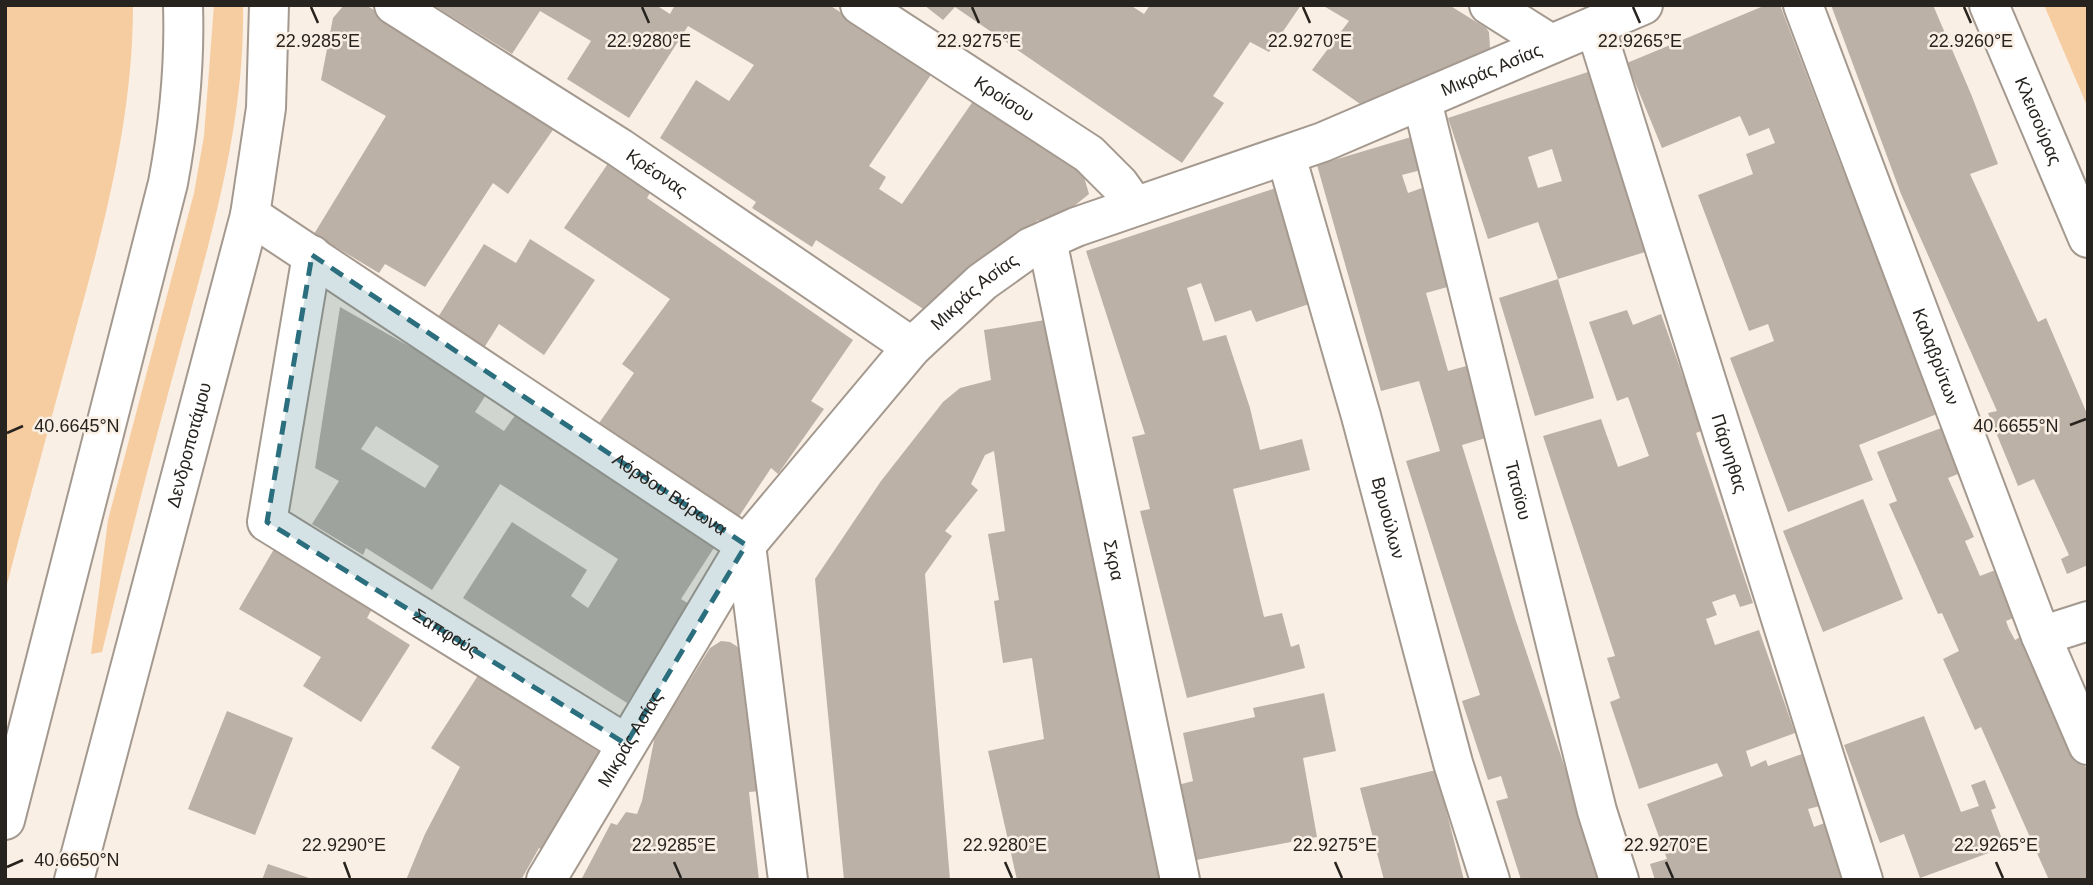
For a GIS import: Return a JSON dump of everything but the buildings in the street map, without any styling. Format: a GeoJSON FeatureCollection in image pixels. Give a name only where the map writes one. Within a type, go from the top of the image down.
{"type":"FeatureCollection","features":[{"type":"Feature","properties":{"kind":"street"},"geometry":{"type":"LineString","coordinates":[[5,820],[168,183],[178,133],[183,81],[183,5]]}},
{"type":"Feature","properties":{"kind":"street","name":"Δενδροποτάμου"},"geometry":{"type":"LineString","coordinates":[[74,880],[250,215],[266,108],[269,5]]}},
{"type":"Feature","properties":{"kind":"street","name":"Κρέσνας"},"geometry":{"type":"LineString","coordinates":[[394,5],[620,148],[912,347]]}},
{"type":"Feature","properties":{"kind":"street","name":"Κροίσου"},"geometry":{"type":"LineString","coordinates":[[859,5],[1089,154],[1119,184],[1134,205]]}},
{"type":"Feature","properties":{"kind":"street"},"geometry":{"type":"LineString","coordinates":[[1489,5],[1551,44]]}},
{"type":"Feature","properties":{"kind":"street","name":"Μικράς Ασίας"},"geometry":{"type":"LineString","coordinates":[[546,880],[746,545],[912,347],[982,282],[1015,258],[1047,240],[1134,205],[1323,142],[1643,5]]}},
{"type":"Feature","properties":{"kind":"street","name":"Καλαβρύτων"},"geometry":{"type":"LineString","coordinates":[[1803,5],[2042,636],[2088,745]]}},
{"type":"Feature","properties":{"kind":"street","name":"Κλεισούρας"},"geometry":{"type":"LineString","coordinates":[[1989,5],[2088,238]]}},
{"type":"Feature","properties":{"kind":"street","name":"Πάρνηθας"},"geometry":{"type":"LineString","coordinates":[[1595,26],[1863,880]]}},
{"type":"Feature","properties":{"kind":"street","name":"Τατοϊου"},"geometry":{"type":"LineString","coordinates":[[1422,101],[1593,798],[1619,880]]}},
{"type":"Feature","properties":{"kind":"street","name":"Βρυούλων"},"geometry":{"type":"LineString","coordinates":[[1286,156],[1364,429],[1450,752],[1490,880]]}},
{"type":"Feature","properties":{"kind":"street","name":"Λόρδου Βύρωνα"},"geometry":{"type":"LineString","coordinates":[[250,215],[746,545]]}},
{"type":"Feature","properties":{"kind":"street","name":"Σκρα"},"geometry":{"type":"LineString","coordinates":[[1047,240],[1180,880]]}},
{"type":"Feature","properties":{"kind":"street","name":"Σαπφούς"},"geometry":{"type":"LineString","coordinates":[[312,255],[267,522],[626,744]]}},
{"type":"Feature","properties":{"kind":"street"},"geometry":{"type":"LineString","coordinates":[[746,545],[788,880]]}},
{"type":"Feature","properties":{"kind":"street"},"geometry":{"type":"LineString","coordinates":[[2042,636],[2088,621]]}},
{"type":"Feature","properties":{"kind":"highlighted area"},"geometry":{"type":"Polygon","coordinates":[[[312,255],[746,545],[626,744],[267,522],[312,255]]]}},
{"type":"Feature","properties":{"kind":"shaded area"},"geometry":{"type":"Polygon","coordinates":[[[5,5],[133,5],[128,86],[116,166],[88,285],[5,592],[5,5]]]}},
{"type":"Feature","properties":{"kind":"shaded area"},"geometry":{"type":"Polygon","coordinates":[[[214,5],[243,5],[239,88],[226,169],[102,652],[91,654],[108,520],[194,193],[204,136],[214,5]]]}},
{"type":"Feature","properties":{"kind":"shaded area"},"geometry":{"type":"Polygon","coordinates":[[[2044,5],[2088,5],[2088,108],[2044,5]]]}}]}
